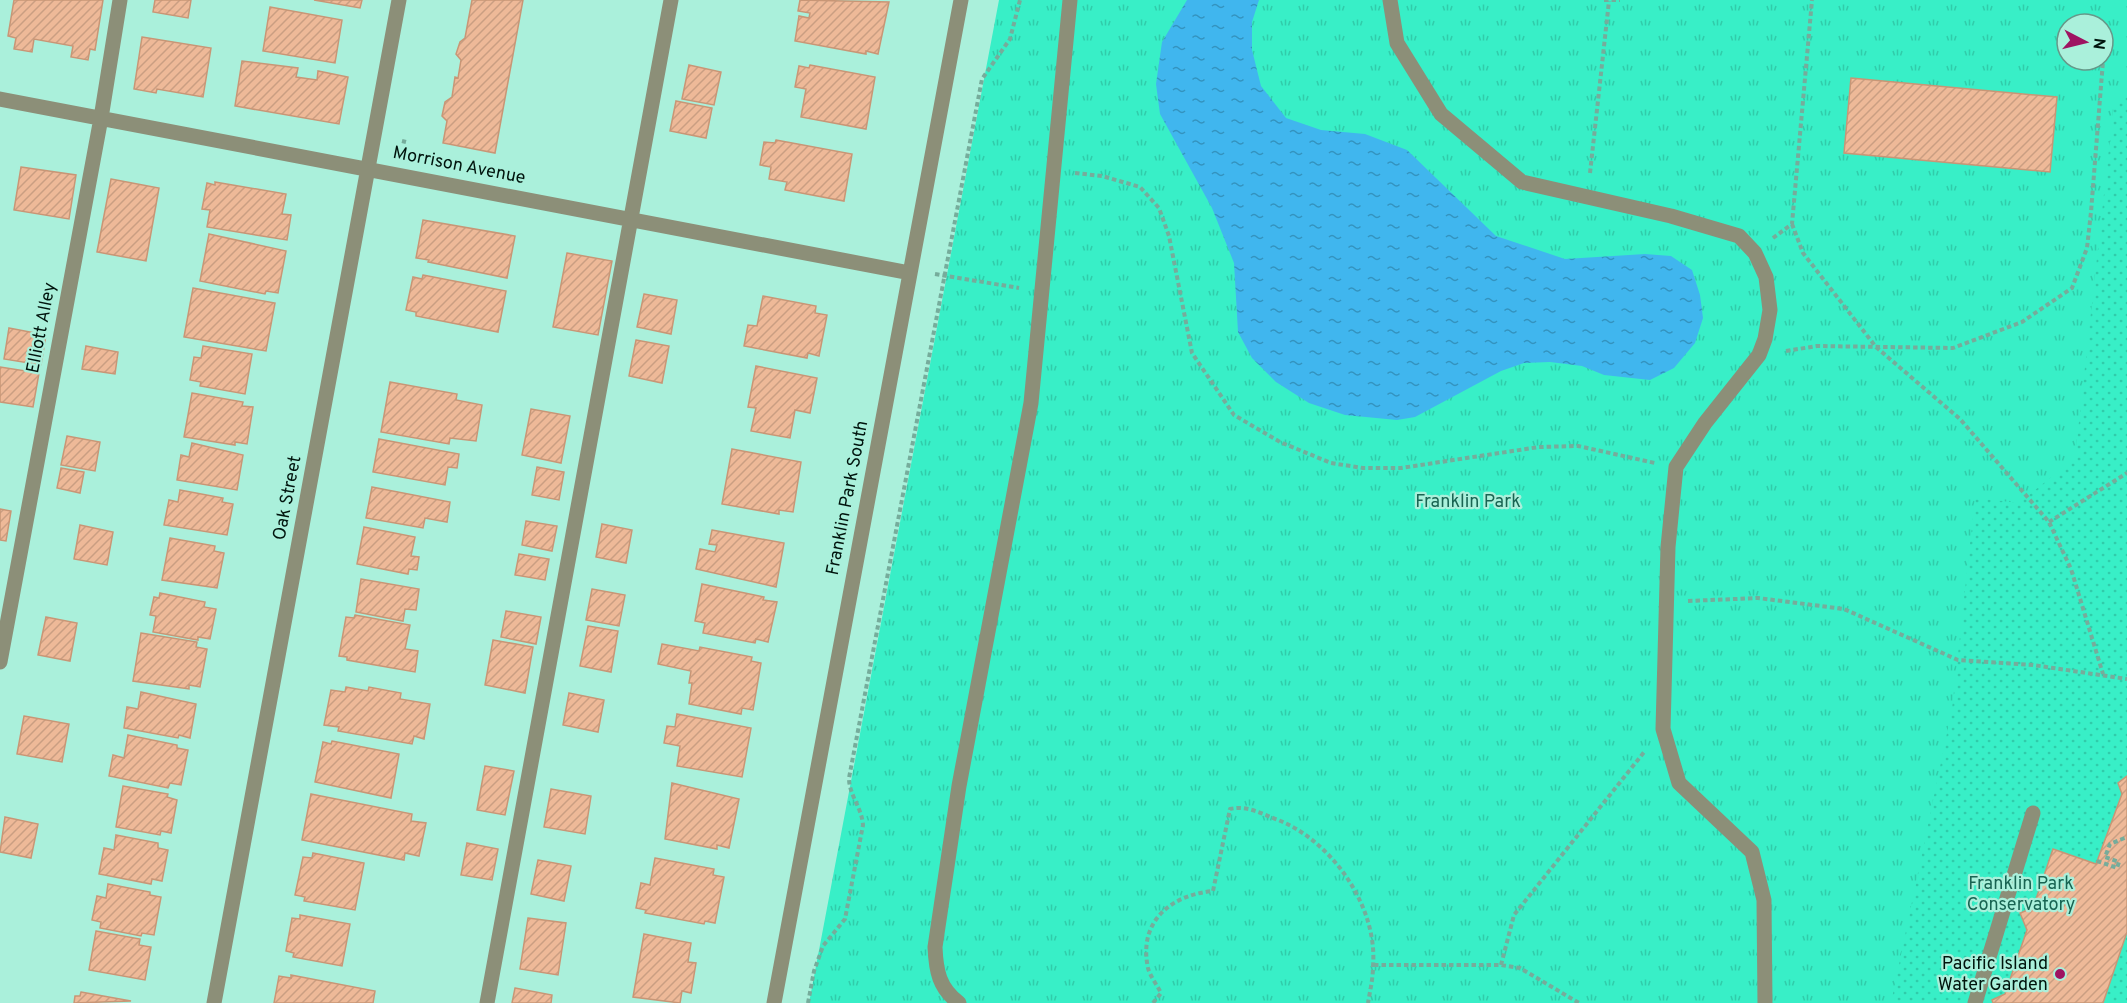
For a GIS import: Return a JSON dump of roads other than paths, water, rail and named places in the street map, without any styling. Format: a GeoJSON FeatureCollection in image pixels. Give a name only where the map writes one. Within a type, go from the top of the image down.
{"type":"FeatureCollection","features":[{"type":"Feature","properties":{"kind":"street","name":"Elliott Alley"},"geometry":{"type":"LineString","coordinates":[[0,662],[101,118],[120,0]]}},
{"type":"Feature","properties":{"kind":"street","name":"Oak Street"},"geometry":{"type":"LineString","coordinates":[[214,1003],[399,0]]}},
{"type":"Feature","properties":{"kind":"street"},"geometry":{"type":"LineString","coordinates":[[487,1003],[633,219],[671,0]]}},
{"type":"Feature","properties":{"kind":"street","name":"Franklin Park South"},"geometry":{"type":"LineString","coordinates":[[774,1003],[961,0]]}},
{"type":"Feature","properties":{"kind":"street"},"geometry":{"type":"LineString","coordinates":[[959,1003],[946,993],[936,971],[936,947],[959,786],[1031,403],[1070,0]]}},
{"type":"Feature","properties":{"kind":"street"},"geometry":{"type":"LineString","coordinates":[[1390,0],[1397,43],[1441,114],[1522,182],[1671,216],[1739,236],[1755,253],[1766,277],[1770,310],[1765,339],[1759,355],[1705,423],[1676,467],[1667,602],[1663,729],[1679,783],[1752,852],[1764,900],[1765,1003]]}},
{"type":"Feature","properties":{"kind":"street","name":"Morrison Avenue"},"geometry":{"type":"LineString","coordinates":[[0,99],[910,273]]}},
{"type":"Feature","properties":{"kind":"street"},"geometry":{"type":"LineString","coordinates":[[1975,1003],[2033,813]]}},
{"type":"Feature","properties":{"kind":"water"},"geometry":{"type":"Polygon","coordinates":[[[1187,0],[1259,0],[1252,22],[1252,50],[1261,86],[1286,118],[1321,130],[1365,134],[1407,150],[1496,236],[1565,259],[1645,254],[1671,256],[1692,270],[1700,295],[1703,318],[1695,343],[1674,368],[1650,380],[1604,375],[1582,366],[1550,362],[1524,363],[1501,371],[1415,417],[1397,420],[1345,415],[1309,403],[1276,382],[1252,358],[1238,332],[1234,263],[1212,208],[1160,114],[1156,84],[1162,42],[1187,0]]]}},
{"type":"Feature","properties":{"kind":"place","name":"Pacific Island Water Garden"},"geometry":{"type":"Point","coordinates":[2060,974]}},
{"type":"Feature","properties":{"kind":"park label","name":"Franklin Park"},"geometry":{"type":"Point","coordinates":[1468,502]}},
{"type":"Feature","properties":{"kind":"park label","name":"Franklin Park Conservatory"},"geometry":{"type":"Point","coordinates":[2021,894]}}]}
